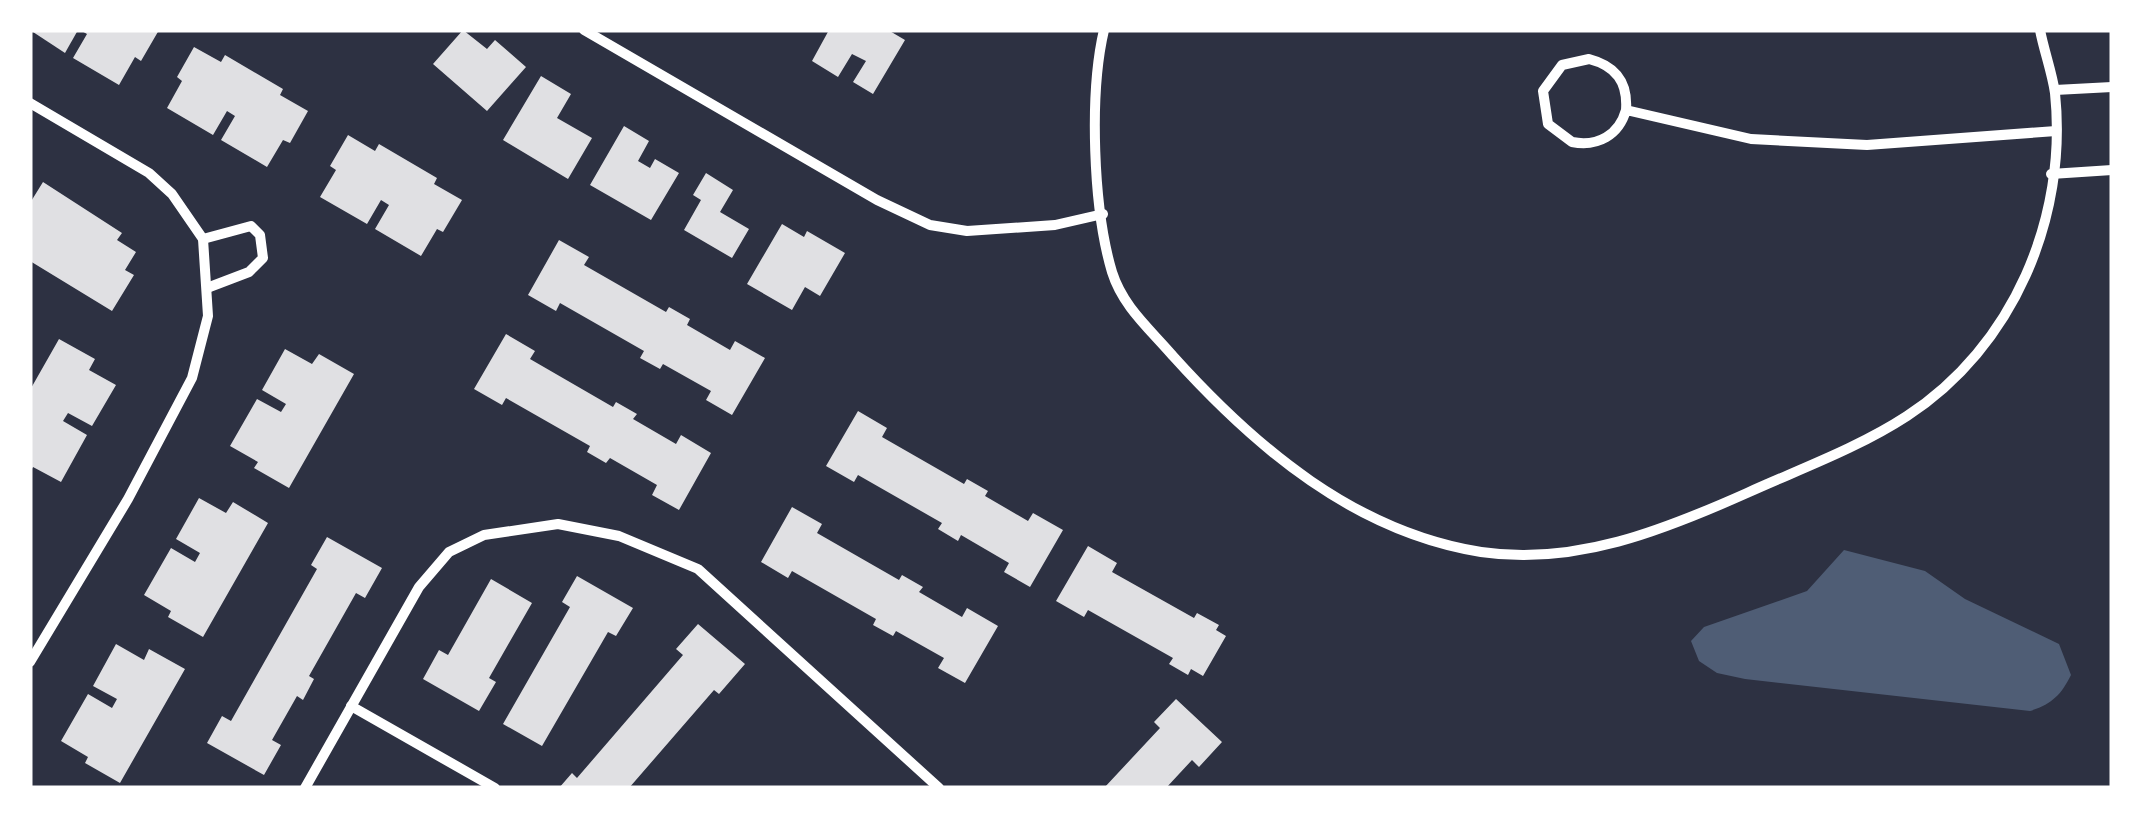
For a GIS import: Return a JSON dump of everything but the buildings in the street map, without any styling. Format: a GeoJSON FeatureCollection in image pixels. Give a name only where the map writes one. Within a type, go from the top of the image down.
{"type":"FeatureCollection","features":[{"type":"Feature","properties":{"kind":"street"},"geometry":{"type":"LineString","coordinates":[[584,30],[877,200],[930,225],[967,232],[1055,225],[1103,214]]}},
{"type":"Feature","properties":{"kind":"street"},"geometry":{"type":"LineString","coordinates":[[1104,30],[1096,106],[1103,214],[1112,272],[1135,317],[1194,380],[1288,466],[1357,510],[1421,535],[1482,552],[1559,552],[1620,544],[1678,524],[1864,440],[1919,408],[1952,382],[1996,331],[2020,291],[2040,239],[2056,131],[2055,90],[2040,30]]}},
{"type":"Feature","properties":{"kind":"street"},"geometry":{"type":"LineString","coordinates":[[1592,59],[1608,66],[1622,81],[1626,110],[1609,136],[1578,144],[1562,138],[1548,124],[1543,90],[1562,65],[1592,59]]}},
{"type":"Feature","properties":{"kind":"street"},"geometry":{"type":"LineString","coordinates":[[2055,90],[2112,87]]}},
{"type":"Feature","properties":{"kind":"street"},"geometry":{"type":"LineString","coordinates":[[30,103],[149,173],[172,194],[203,238],[207,288],[206,330],[192,378],[128,498],[30,662]]}},
{"type":"Feature","properties":{"kind":"street"},"geometry":{"type":"LineString","coordinates":[[1626,110],[1770,140],[1867,145],[2056,131]]}},
{"type":"Feature","properties":{"kind":"street"},"geometry":{"type":"LineString","coordinates":[[2051,174],[2112,170]]}},
{"type":"Feature","properties":{"kind":"street"},"geometry":{"type":"LineString","coordinates":[[203,238],[251,226],[260,235],[262,258],[249,272],[207,288]]}},
{"type":"Feature","properties":{"kind":"street"},"geometry":{"type":"LineString","coordinates":[[305,788],[419,586],[449,552],[484,535],[558,524],[619,536],[698,569],[939,788]]}},
{"type":"Feature","properties":{"kind":"street"},"geometry":{"type":"LineString","coordinates":[[351,706],[495,788]]}},
{"type":"Feature","properties":{"kind":"water"},"geometry":{"type":"Polygon","coordinates":[[[1844,550],[1925,571],[1965,599],[2059,644],[2071,675],[2050,702],[2030,711],[1745,679],[1717,673],[1699,661],[1691,641],[1704,627],[1807,591],[1844,550]]]}}]}
